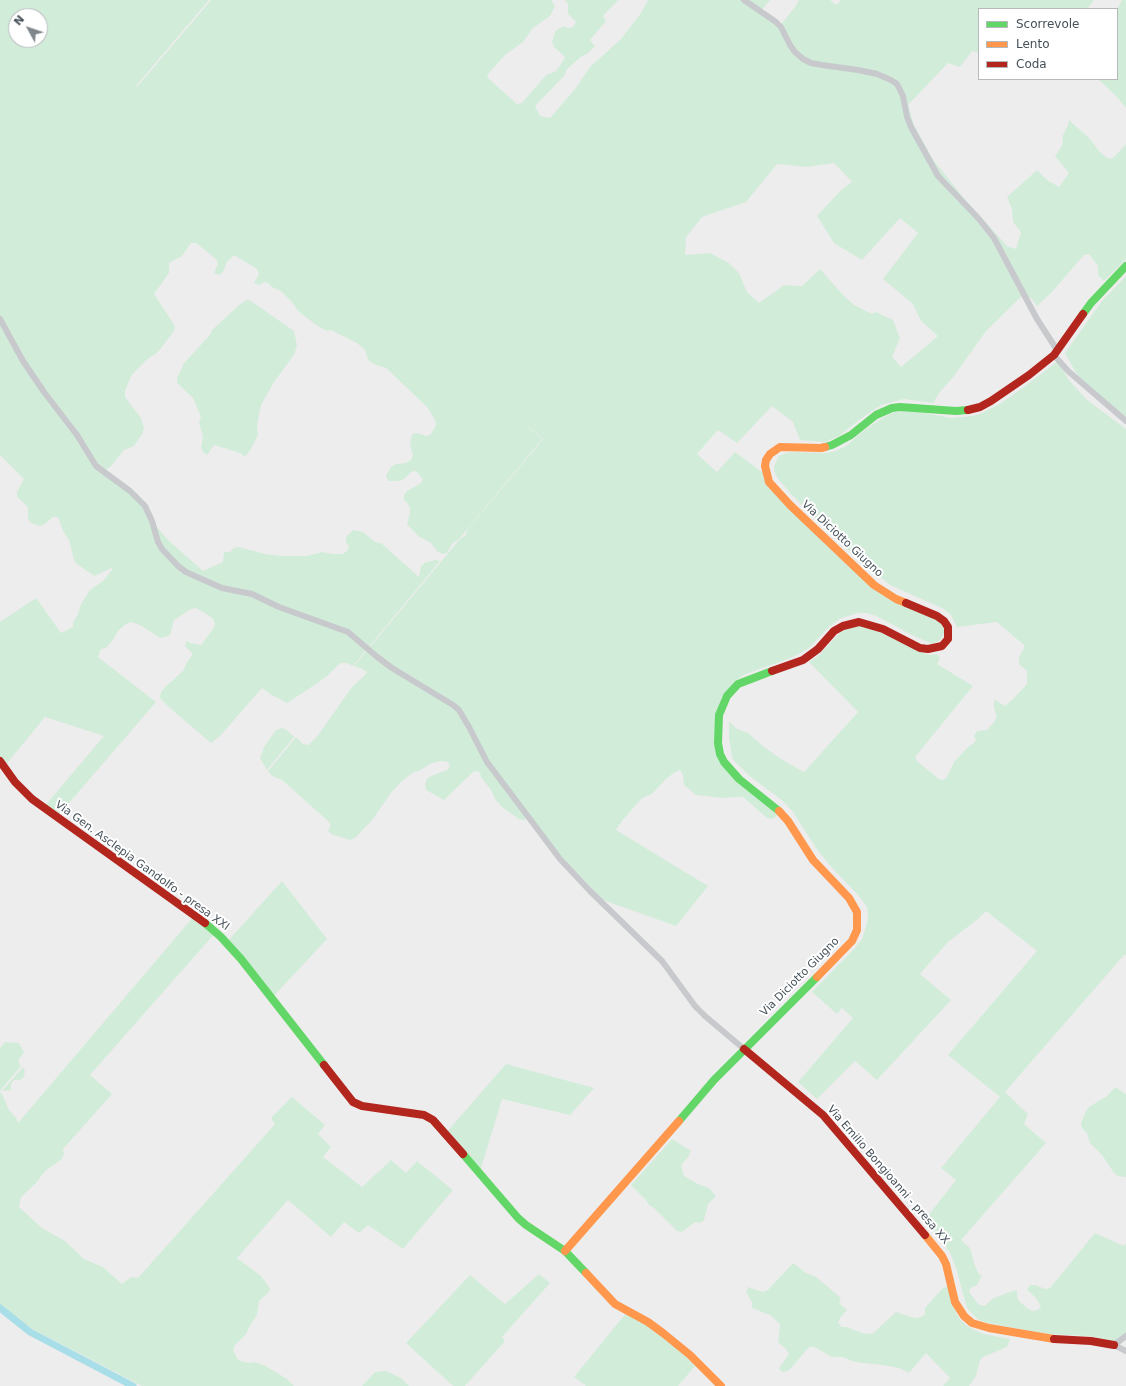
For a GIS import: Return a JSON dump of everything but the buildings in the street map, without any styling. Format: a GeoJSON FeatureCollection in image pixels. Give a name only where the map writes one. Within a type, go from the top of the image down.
{"type":"FeatureCollection","features":[{"type":"Feature","properties":{"kind":"main road","name":"Via Diciotto Giugno"},"geometry":{"type":"LineString","coordinates":[[565,1251],[714,1080],[852,941],[857,930],[857,912],[849,898],[813,860],[788,821],[778,810],[739,779],[724,762],[720,754],[718,734],[719,715],[723,704],[738,684],[753,676],[803,660],[818,649],[834,632],[843,626],[859,622],[868,624],[883,629],[920,648],[928,649],[942,646],[948,639],[948,627],[944,621],[937,616],[896,599],[874,585],[790,505],[769,482],[765,466],[766,460],[770,454],[780,447],[789,446],[821,448],[832,445],[851,435],[876,415],[892,408],[900,407],[956,411],[969,410],[991,401],[1029,375],[1056,353],[1091,303],[1126,266]]}},
{"type":"Feature","properties":{"kind":"main road","name":"Via Gen. Asclepia Gandolfo - presa XXI"},"geometry":{"type":"LineString","coordinates":[[0,761],[14,782],[32,799],[222,937],[241,959],[353,1102],[362,1106],[414,1113],[433,1120],[459,1148],[518,1218],[565,1251],[615,1304],[648,1322],[690,1355],[721,1386]]}},
{"type":"Feature","properties":{"kind":"main road","name":"Via Emilio Bongioanni - presa XX"},"geometry":{"type":"LineString","coordinates":[[744,1049],[823,1115],[933,1244],[946,1264],[955,1302],[964,1316],[972,1323],[989,1328],[1054,1339],[1092,1341],[1114,1345]]}},
{"type":"Feature","properties":{"kind":"street"},"geometry":{"type":"LineString","coordinates":[[744,0],[776,22],[795,52],[803,59],[822,65],[877,74],[897,84],[901,89],[907,117],[911,127],[938,176],[994,238],[1056,353],[1068,371],[1126,421]]}},
{"type":"Feature","properties":{"kind":"street","name":"Via Emilio Bongioanni - presa XX"},"geometry":{"type":"LineString","coordinates":[[0,319],[23,361],[44,392],[77,435],[96,466],[130,491],[145,506],[152,521],[158,542],[162,549],[178,566],[194,577],[222,588],[252,594],[279,607],[348,632],[392,668],[459,710],[487,762],[560,859],[662,961],[705,1016],[744,1049]]}},
{"type":"Feature","properties":{"kind":"street"},"geometry":{"type":"LineString","coordinates":[[1114,1345],[1126,1336]]}},
{"type":"Feature","properties":{"kind":"street","name":"Via Emilio Bongioanni - presa XX"},"geometry":{"type":"LineString","coordinates":[[1114,1345],[1126,1351]]}},
{"type":"Feature","properties":{"kind":"green space"},"geometry":{"type":"Polygon","coordinates":[[[0,0],[209,0],[136,86],[137,87],[211,0],[551,0],[555,6],[550,16],[533,28],[523,42],[505,55],[487,75],[489,79],[517,104],[522,103],[546,75],[556,71],[565,58],[554,47],[552,42],[555,32],[558,29],[563,26],[568,28],[573,27],[576,22],[568,14],[568,4],[565,0],[618,0],[603,16],[606,21],[590,40],[595,46],[566,70],[565,75],[535,106],[540,116],[550,118],[575,89],[590,67],[621,39],[641,13],[648,0],[770,0],[761,11],[779,27],[799,0],[830,0],[836,5],[841,0],[1094,0],[1088,8],[978,8],[978,53],[972,51],[960,67],[948,63],[908,105],[914,125],[934,161],[963,197],[1007,246],[1016,249],[1021,232],[1013,222],[1012,209],[1007,197],[1037,170],[1047,180],[1059,187],[1069,173],[1055,156],[1062,146],[1063,135],[1069,120],[1089,138],[1099,151],[1107,158],[1112,159],[1126,144],[1126,259],[1104,281],[1098,275],[1098,266],[1089,254],[1084,255],[1052,292],[1037,306],[1031,298],[1026,296],[1021,297],[986,331],[933,403],[904,399],[881,405],[839,436],[825,442],[800,440],[793,422],[772,406],[737,443],[718,430],[697,454],[717,472],[735,452],[762,472],[867,582],[938,619],[945,628],[945,633],[939,641],[932,644],[876,616],[867,613],[858,613],[839,619],[809,648],[793,657],[743,675],[734,682],[721,698],[719,706],[721,761],[779,814],[772,819],[767,818],[743,797],[723,798],[696,795],[684,785],[683,775],[680,770],[666,779],[652,794],[642,798],[616,830],[708,886],[676,926],[603,900],[564,859],[529,818],[524,820],[519,819],[502,807],[481,777],[480,772],[475,771],[471,774],[444,800],[426,790],[425,784],[427,779],[431,776],[447,770],[450,766],[448,762],[442,761],[432,763],[419,771],[414,772],[402,781],[391,793],[373,819],[355,838],[350,840],[331,834],[328,830],[331,825],[328,821],[282,780],[272,776],[268,771],[296,737],[303,744],[308,745],[316,738],[352,687],[367,672],[354,666],[460,539],[466,535],[467,530],[543,439],[503,405],[542,439],[459,539],[452,544],[447,553],[442,554],[437,551],[431,543],[418,536],[407,524],[410,508],[404,500],[404,495],[407,491],[421,483],[423,479],[416,471],[411,472],[404,479],[399,481],[388,481],[386,476],[391,467],[411,460],[413,455],[410,445],[412,434],[417,433],[427,436],[431,434],[436,425],[435,420],[427,407],[386,368],[376,365],[368,360],[365,350],[357,343],[331,330],[326,331],[315,324],[298,311],[292,302],[281,291],[272,287],[268,283],[264,282],[259,285],[254,283],[259,274],[257,269],[234,255],[227,262],[223,272],[219,275],[214,273],[218,264],[216,259],[196,243],[191,243],[182,256],[169,263],[169,273],[154,294],[175,326],[174,331],[158,352],[145,361],[131,376],[125,391],[125,397],[141,418],[144,429],[134,446],[124,450],[111,466],[103,472],[130,488],[138,495],[142,499],[150,519],[168,540],[203,571],[223,562],[224,552],[230,552],[234,548],[239,547],[265,554],[281,556],[307,556],[322,552],[343,554],[347,551],[349,546],[346,542],[346,537],[353,530],[363,532],[375,542],[381,543],[419,577],[421,566],[426,562],[436,560],[440,561],[353,666],[347,663],[341,663],[326,677],[287,703],[262,688],[220,736],[211,743],[160,698],[161,692],[164,688],[183,671],[193,654],[185,646],[186,641],[201,645],[213,629],[215,624],[213,619],[196,608],[191,609],[174,620],[170,635],[160,638],[140,625],[131,622],[126,624],[118,631],[106,648],[101,649],[98,657],[156,702],[57,817],[43,808],[104,736],[45,717],[4,767],[0,759],[0,622],[36,598],[61,633],[73,627],[73,622],[78,614],[81,604],[90,590],[103,581],[114,567],[94,576],[77,564],[74,560],[69,540],[63,531],[58,517],[53,517],[45,524],[40,526],[31,523],[28,518],[28,507],[17,497],[17,492],[24,479],[0,455],[0,0]],[[834,163],[807,167],[777,164],[746,202],[702,217],[686,237],[685,255],[710,253],[729,263],[739,273],[747,292],[759,303],[784,285],[802,286],[820,269],[854,305],[872,314],[876,312],[893,320],[900,338],[892,357],[901,367],[938,336],[921,321],[913,304],[883,279],[918,233],[900,218],[862,260],[834,243],[817,216],[842,189],[852,182],[834,163]]]}},
{"type":"Feature","properties":{"kind":"green space"},"geometry":{"type":"Polygon","coordinates":[[[1122,0],[1126,0],[1126,108],[1099,80],[1118,80],[1118,8],[1122,0]]]}},
{"type":"Feature","properties":{"kind":"green space"},"geometry":{"type":"Polygon","coordinates":[[[1126,276],[1126,417],[1092,391],[1076,373],[1065,353],[1102,301],[1126,276]]]}},
{"type":"Feature","properties":{"kind":"green space"},"geometry":{"type":"Polygon","coordinates":[[[248,299],[294,331],[297,345],[294,355],[274,382],[261,405],[257,425],[258,435],[245,457],[240,453],[214,445],[207,455],[203,452],[201,447],[203,437],[199,422],[201,417],[193,398],[177,383],[177,378],[184,363],[210,335],[212,330],[239,305],[248,299]]]}},
{"type":"Feature","properties":{"kind":"green space"},"geometry":{"type":"Polygon","coordinates":[[[1058,361],[1068,379],[1086,399],[1126,429],[1126,955],[1124,955],[1005,1092],[1028,1114],[1024,1124],[1046,1143],[961,1240],[970,1248],[978,1273],[982,1276],[976,1286],[971,1287],[969,1292],[979,1305],[985,1306],[992,1299],[1017,1290],[1019,1301],[1032,1311],[1038,1310],[1041,1306],[1035,1297],[1027,1290],[1030,1285],[1036,1285],[1045,1289],[1050,1288],[1095,1233],[1124,1246],[1126,1243],[1126,1338],[1117,1341],[1088,1336],[1048,1334],[987,1323],[979,1320],[969,1311],[966,1305],[951,1255],[944,1244],[924,1221],[956,1180],[941,1168],[1000,1097],[948,1055],[1037,951],[986,911],[948,942],[920,974],[951,1000],[877,1080],[855,1061],[817,1099],[798,1082],[853,1018],[842,1008],[837,1014],[812,992],[862,939],[867,923],[867,907],[859,896],[818,851],[793,812],[783,801],[752,778],[735,762],[732,757],[729,737],[729,721],[737,729],[748,733],[781,759],[804,772],[858,712],[809,662],[817,657],[845,629],[866,625],[921,652],[930,655],[937,654],[940,658],[937,664],[973,686],[915,757],[918,762],[939,779],[943,780],[947,777],[954,762],[976,740],[974,736],[977,731],[987,730],[994,722],[997,717],[994,708],[994,699],[1005,706],[1027,684],[1027,671],[1019,664],[1019,657],[1025,646],[997,622],[957,627],[951,615],[944,609],[890,585],[848,550],[793,496],[778,479],[774,471],[774,466],[779,456],[789,452],[826,453],[836,451],[846,446],[866,429],[895,412],[914,411],[951,418],[973,416],[982,413],[998,405],[1058,361]]]}},
{"type":"Feature","properties":{"kind":"green space"},"geometry":{"type":"Polygon","coordinates":[[[282,728],[287,730],[294,737],[267,770],[260,758],[264,747],[276,730],[282,728]]]}},
{"type":"Feature","properties":{"kind":"green space"},"geometry":{"type":"Polygon","coordinates":[[[282,881],[327,939],[271,999],[226,943],[282,881]]]}},
{"type":"Feature","properties":{"kind":"green space"},"geometry":{"type":"Polygon","coordinates":[[[194,916],[216,932],[90,1075],[112,1094],[63,1149],[64,1154],[62,1159],[45,1171],[36,1183],[21,1197],[19,1207],[42,1228],[65,1241],[84,1259],[103,1267],[122,1284],[131,1277],[138,1278],[275,1124],[271,1118],[292,1097],[325,1125],[318,1134],[331,1147],[323,1157],[362,1187],[391,1160],[406,1173],[417,1161],[453,1190],[403,1249],[368,1225],[359,1233],[344,1222],[331,1237],[288,1200],[237,1258],[261,1276],[270,1290],[259,1301],[257,1315],[246,1334],[235,1345],[233,1350],[238,1360],[264,1365],[287,1379],[294,1386],[142,1386],[36,1331],[0,1305],[0,1094],[1,1092],[9,1110],[16,1118],[18,1123],[194,916]]]}},
{"type":"Feature","properties":{"kind":"green space"},"geometry":{"type":"Polygon","coordinates":[[[5,1042],[19,1043],[24,1052],[18,1061],[21,1066],[0,1091],[0,1048],[5,1042]]]}},
{"type":"Feature","properties":{"kind":"green space"},"geometry":{"type":"Polygon","coordinates":[[[506,1064],[594,1088],[570,1115],[502,1099],[479,1175],[445,1134],[506,1064]]]}},
{"type":"Feature","properties":{"kind":"green space"},"geometry":{"type":"Polygon","coordinates":[[[23,1067],[25,1071],[24,1077],[20,1080],[14,1080],[11,1084],[11,1090],[2,1091],[23,1067]]]}},
{"type":"Feature","properties":{"kind":"green space"},"geometry":{"type":"Polygon","coordinates":[[[1115,1087],[1126,1094],[1126,1177],[1118,1176],[1114,1173],[1102,1155],[1090,1143],[1087,1133],[1082,1128],[1081,1123],[1089,1107],[1107,1096],[1115,1087]]]}},
{"type":"Feature","properties":{"kind":"green space"},"geometry":{"type":"Polygon","coordinates":[[[672,1139],[691,1151],[681,1165],[684,1176],[709,1188],[716,1196],[708,1204],[704,1220],[700,1223],[695,1222],[682,1232],[677,1231],[654,1208],[649,1205],[631,1185],[672,1139]]]}},
{"type":"Feature","properties":{"kind":"green space"},"geometry":{"type":"Polygon","coordinates":[[[793,1263],[806,1273],[816,1277],[841,1298],[839,1303],[847,1310],[840,1318],[838,1323],[842,1327],[847,1327],[862,1333],[872,1334],[896,1312],[915,1318],[921,1317],[925,1314],[925,1308],[943,1288],[949,1286],[955,1310],[959,1318],[966,1325],[984,1334],[1010,1339],[1007,1347],[983,1357],[980,1360],[976,1376],[969,1386],[943,1386],[950,1378],[926,1353],[909,1373],[899,1368],[862,1363],[843,1357],[832,1357],[814,1347],[809,1347],[788,1371],[782,1372],[779,1368],[789,1354],[778,1342],[780,1324],[770,1315],[752,1308],[752,1302],[746,1292],[748,1287],[763,1292],[768,1290],[793,1263]]]}},
{"type":"Feature","properties":{"kind":"green space"},"geometry":{"type":"Polygon","coordinates":[[[539,1274],[550,1283],[502,1337],[505,1341],[465,1386],[453,1386],[406,1343],[470,1275],[505,1304],[539,1274]]]}},
{"type":"Feature","properties":{"kind":"green space"},"geometry":{"type":"Polygon","coordinates":[[[627,1312],[672,1342],[695,1366],[678,1386],[586,1386],[574,1377],[627,1312]]]}},
{"type":"Feature","properties":{"kind":"green space"},"geometry":{"type":"Polygon","coordinates":[[[386,1371],[401,1378],[409,1386],[362,1386],[375,1372],[386,1371]]]}},
{"type":"Feature","properties":{"kind":"waterway"},"geometry":{"type":"LineString","coordinates":[[0,1308],[30,1332],[133,1386]]}},
{"type":"Feature","properties":{"kind":"traffic: fast"},"geometry":{"type":"LineString","coordinates":[[1083,314],[1091,303],[1126,266]]}},
{"type":"Feature","properties":{"kind":"traffic: fast"},"geometry":{"type":"LineString","coordinates":[[825,447],[851,435],[876,415],[892,408],[900,407],[956,411],[968,410]]}},
{"type":"Feature","properties":{"kind":"traffic: fast"},"geometry":{"type":"LineString","coordinates":[[772,671],[738,684],[727,696],[719,715],[718,743],[720,754],[724,762],[739,779],[779,811]]}},
{"type":"Feature","properties":{"kind":"traffic: fast"},"geometry":{"type":"LineString","coordinates":[[205,923],[221,937],[241,959],[324,1065]]}},
{"type":"Feature","properties":{"kind":"traffic: fast"},"geometry":{"type":"LineString","coordinates":[[679,1121],[714,1080],[817,977]]}},
{"type":"Feature","properties":{"kind":"traffic: fast"},"geometry":{"type":"LineString","coordinates":[[463,1154],[518,1218],[565,1251],[586,1273]]}},
{"type":"Feature","properties":{"kind":"traffic: slow"},"geometry":{"type":"LineString","coordinates":[[825,447],[780,447],[770,454],[766,460],[765,466],[769,482],[790,505],[874,585],[896,599],[906,603]]}},
{"type":"Feature","properties":{"kind":"traffic: slow"},"geometry":{"type":"LineString","coordinates":[[779,811],[788,821],[813,860],[849,898],[857,912],[857,930],[852,941],[817,977]]}},
{"type":"Feature","properties":{"kind":"traffic: slow"},"geometry":{"type":"LineString","coordinates":[[565,1251],[679,1121]]}},
{"type":"Feature","properties":{"kind":"traffic: slow"},"geometry":{"type":"LineString","coordinates":[[925,1235],[942,1256],[946,1264],[955,1302],[964,1316],[972,1323],[989,1328],[1054,1339]]}},
{"type":"Feature","properties":{"kind":"traffic: slow"},"geometry":{"type":"LineString","coordinates":[[586,1273],[615,1304],[648,1322],[663,1333],[690,1355],[721,1386]]}},
{"type":"Feature","properties":{"kind":"traffic: jam"},"geometry":{"type":"LineString","coordinates":[[968,410],[980,407],[991,401],[1029,375],[1054,355],[1083,314]]}},
{"type":"Feature","properties":{"kind":"traffic: jam"},"geometry":{"type":"LineString","coordinates":[[772,671],[803,660],[818,649],[834,631],[843,626],[859,622],[883,629],[920,648],[928,649],[942,646],[948,639],[948,627],[944,621],[937,616],[906,603]]}},
{"type":"Feature","properties":{"kind":"traffic: jam"},"geometry":{"type":"LineString","coordinates":[[0,761],[15,782],[32,799],[205,923]]}},
{"type":"Feature","properties":{"kind":"traffic: jam"},"geometry":{"type":"LineString","coordinates":[[744,1049],[823,1115],[925,1235]]}},
{"type":"Feature","properties":{"kind":"traffic: jam"},"geometry":{"type":"LineString","coordinates":[[324,1065],[353,1102],[362,1106],[424,1115],[433,1120],[463,1154]]}},
{"type":"Feature","properties":{"kind":"traffic: jam"},"geometry":{"type":"LineString","coordinates":[[1054,1339],[1091,1341],[1114,1345]]}}]}
